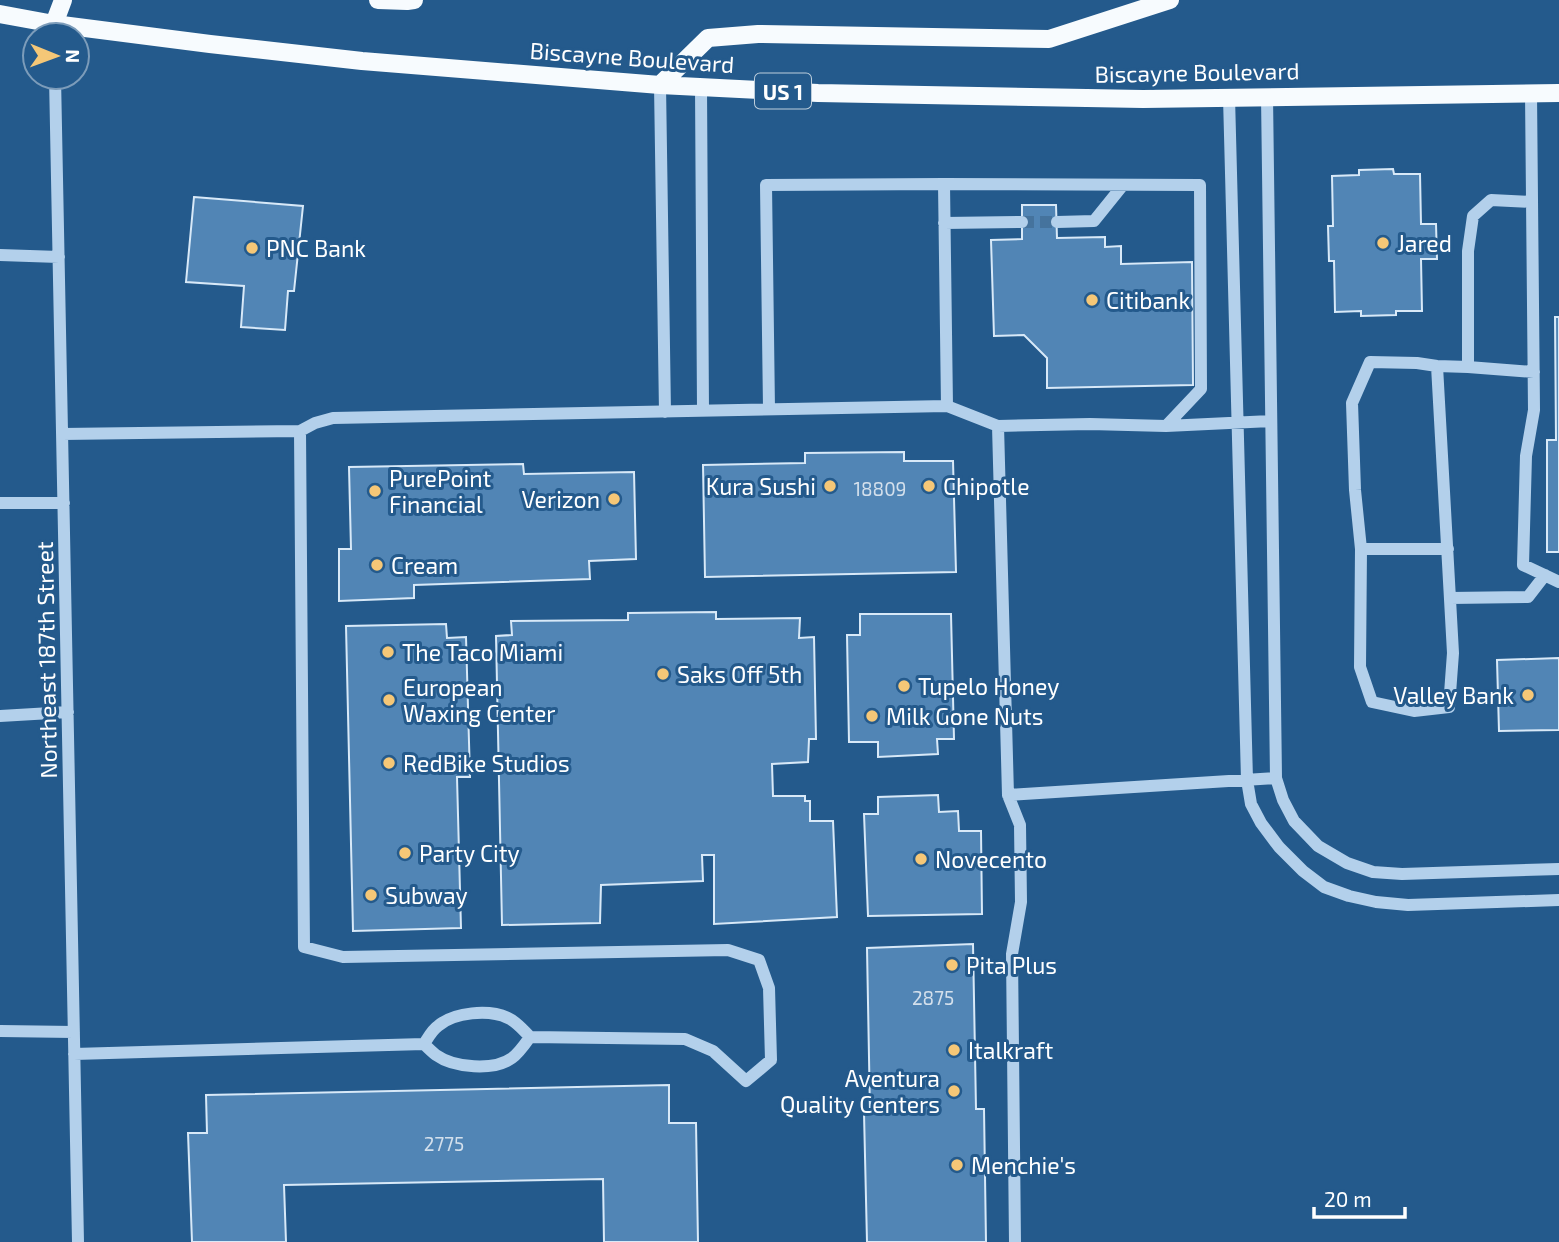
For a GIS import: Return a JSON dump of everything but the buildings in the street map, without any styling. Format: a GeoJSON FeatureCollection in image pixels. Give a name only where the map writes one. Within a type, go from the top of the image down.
{"type":"FeatureCollection","features":[{"type":"Feature","properties":{"kind":"main road"},"geometry":{"type":"LineString","coordinates":[[50,0],[54,21]]}},
{"type":"Feature","properties":{"kind":"main road"},"geometry":{"type":"LineString","coordinates":[[57,21],[63,0]]}},
{"type":"Feature","properties":{"kind":"main road"},"geometry":{"type":"LineString","coordinates":[[378,0],[414,0]]}},
{"type":"Feature","properties":{"kind":"main road"},"geometry":{"type":"LineString","coordinates":[[660,85],[708,38],[758,34],[1049,39],[1170,0]]}},
{"type":"Feature","properties":{"kind":"main road","name":"Biscayne Boulevard"},"geometry":{"type":"LineString","coordinates":[[0,14],[26,21]]}},
{"type":"Feature","properties":{"kind":"main road","name":"Biscayne Boulevard"},"geometry":{"type":"LineString","coordinates":[[91,32],[362,61],[660,85],[818,93],[1143,99],[1559,93]]}},
{"type":"Feature","properties":{"kind":"street"},"geometry":{"type":"LineString","coordinates":[[660,85],[665,412]]}},
{"type":"Feature","properties":{"kind":"street"},"geometry":{"type":"LineString","coordinates":[[701,87],[703,411]]}},
{"type":"Feature","properties":{"kind":"street","name":"Northeast 187th Street"},"geometry":{"type":"LineString","coordinates":[[55,91],[78,1242]]}},
{"type":"Feature","properties":{"kind":"street"},"geometry":{"type":"LineString","coordinates":[[1531,93],[1534,410],[1525,456],[1523,565],[1559,582]]}},
{"type":"Feature","properties":{"kind":"street"},"geometry":{"type":"LineString","coordinates":[[1266,96],[1276,778],[1283,800],[1294,821],[1318,846],[1347,863],[1373,872],[1402,874],[1559,869]]}},
{"type":"Feature","properties":{"kind":"street"},"geometry":{"type":"LineString","coordinates":[[1229,97],[1247,779],[1251,804],[1279,847],[1303,871],[1325,887],[1349,896],[1408,905],[1559,900]]}},
{"type":"Feature","properties":{"kind":"street"},"geometry":{"type":"LineString","coordinates":[[944,184],[947,406]]}},
{"type":"Feature","properties":{"kind":"street"},"geometry":{"type":"LineString","coordinates":[[769,409],[766,185],[1200,185],[1201,390],[1166,426]]}},
{"type":"Feature","properties":{"kind":"street"},"geometry":{"type":"LineString","coordinates":[[1057,222],[1094,221],[1124,185]]}},
{"type":"Feature","properties":{"kind":"street"},"geometry":{"type":"LineString","coordinates":[[1468,367],[1468,251],[1473,216],[1491,200],[1532,202]]}},
{"type":"Feature","properties":{"kind":"street"},"geometry":{"type":"LineString","coordinates":[[944,223],[1022,222]]}},
{"type":"Feature","properties":{"kind":"street"},"geometry":{"type":"LineString","coordinates":[[0,256],[59,257]]}},
{"type":"Feature","properties":{"kind":"street"},"geometry":{"type":"LineString","coordinates":[[1437,366],[1453,653],[1449,707],[1415,711],[1372,702],[1360,667],[1361,549],[1355,490],[1352,403],[1370,362],[1417,363],[1534,372]]}},
{"type":"Feature","properties":{"kind":"street"},"geometry":{"type":"LineString","coordinates":[[62,433],[300,431],[333,418],[947,406],[998,426],[1166,426],[1272,421]]}},
{"type":"Feature","properties":{"kind":"street"},"geometry":{"type":"LineString","coordinates":[[998,426],[1008,795],[1020,825],[1021,902],[1012,954],[1015,1242]]}},
{"type":"Feature","properties":{"kind":"street"},"geometry":{"type":"LineString","coordinates":[[300,431],[304,947],[343,957],[728,950],[759,960],[769,988],[771,1060],[746,1081],[713,1051],[685,1039],[530,1037],[508,1018],[486,1013],[459,1015],[438,1026],[424,1044]]}},
{"type":"Feature","properties":{"kind":"street"},"geometry":{"type":"LineString","coordinates":[[0,503],[64,503]]}},
{"type":"Feature","properties":{"kind":"street"},"geometry":{"type":"LineString","coordinates":[[1361,549],[1448,549]]}},
{"type":"Feature","properties":{"kind":"street"},"geometry":{"type":"LineString","coordinates":[[1450,598],[1528,597],[1545,575]]}},
{"type":"Feature","properties":{"kind":"street"},"geometry":{"type":"LineString","coordinates":[[0,716],[68,712]]}},
{"type":"Feature","properties":{"kind":"street"},"geometry":{"type":"LineString","coordinates":[[1008,795],[1276,778]]}},
{"type":"Feature","properties":{"kind":"street"},"geometry":{"type":"LineString","coordinates":[[0,1031],[74,1032]]}},
{"type":"Feature","properties":{"kind":"street"},"geometry":{"type":"LineString","coordinates":[[74,1054],[424,1044],[437,1056],[460,1065],[489,1066],[511,1059],[530,1037]]}},
{"type":"Feature","properties":{"kind":"tunnel"},"geometry":{"type":"LineString","coordinates":[[1022,222],[1057,222]]}},
{"type":"Feature","properties":{"kind":"place","name":"Jared"},"geometry":{"type":"Point","coordinates":[1383,243]}},
{"type":"Feature","properties":{"kind":"place","name":"PNC Bank"},"geometry":{"type":"Point","coordinates":[252,248]}},
{"type":"Feature","properties":{"kind":"place","name":"Citibank"},"geometry":{"type":"Point","coordinates":[1092,300]}},
{"type":"Feature","properties":{"kind":"place","name":"Kura Sushi"},"geometry":{"type":"Point","coordinates":[830,486]}},
{"type":"Feature","properties":{"kind":"place","name":"Chipotle"},"geometry":{"type":"Point","coordinates":[929,486]}},
{"type":"Feature","properties":{"kind":"place","name":"PurePoint Financial"},"geometry":{"type":"Point","coordinates":[375,491]}},
{"type":"Feature","properties":{"kind":"place","name":"Verizon"},"geometry":{"type":"Point","coordinates":[614,499]}},
{"type":"Feature","properties":{"kind":"place","name":"Cream"},"geometry":{"type":"Point","coordinates":[377,565]}},
{"type":"Feature","properties":{"kind":"place","name":"The Taco Miami"},"geometry":{"type":"Point","coordinates":[388,652]}},
{"type":"Feature","properties":{"kind":"place","name":"Saks Off 5th"},"geometry":{"type":"Point","coordinates":[663,674]}},
{"type":"Feature","properties":{"kind":"place","name":"Tupelo Honey"},"geometry":{"type":"Point","coordinates":[904,686]}},
{"type":"Feature","properties":{"kind":"place","name":"Valley Bank"},"geometry":{"type":"Point","coordinates":[1528,695]}},
{"type":"Feature","properties":{"kind":"place","name":"European Waxing Center"},"geometry":{"type":"Point","coordinates":[389,700]}},
{"type":"Feature","properties":{"kind":"place","name":"Milk Gone Nuts"},"geometry":{"type":"Point","coordinates":[872,716]}},
{"type":"Feature","properties":{"kind":"place","name":"RedBike Studios"},"geometry":{"type":"Point","coordinates":[389,763]}},
{"type":"Feature","properties":{"kind":"place","name":"Party City"},"geometry":{"type":"Point","coordinates":[405,853]}},
{"type":"Feature","properties":{"kind":"place","name":"Novecento"},"geometry":{"type":"Point","coordinates":[921,859]}},
{"type":"Feature","properties":{"kind":"place","name":"Subway"},"geometry":{"type":"Point","coordinates":[371,895]}},
{"type":"Feature","properties":{"kind":"place","name":"Pita Plus"},"geometry":{"type":"Point","coordinates":[952,965]}},
{"type":"Feature","properties":{"kind":"place","name":"Italkraft"},"geometry":{"type":"Point","coordinates":[954,1050]}},
{"type":"Feature","properties":{"kind":"place","name":"Aventura Quality Centers"},"geometry":{"type":"Point","coordinates":[954,1091]}},
{"type":"Feature","properties":{"kind":"place","name":"Menchie's"},"geometry":{"type":"Point","coordinates":[957,1165]}}]}
